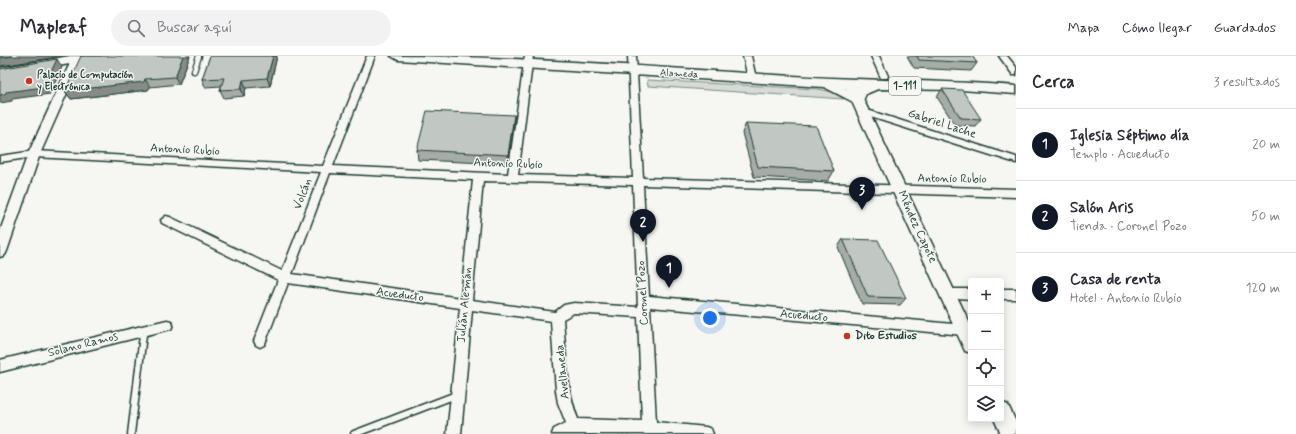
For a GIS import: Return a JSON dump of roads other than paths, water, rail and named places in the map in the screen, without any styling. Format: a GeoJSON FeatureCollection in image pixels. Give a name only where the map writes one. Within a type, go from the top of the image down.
{"type":"FeatureCollection","features":[{"type":"Feature","properties":{"kind":"main road"},"geometry":{"type":"LineString","coordinates":[[0,72],[93,56]]}},
{"type":"Feature","properties":{"kind":"main road","name":"Alameda"},"geometry":{"type":"LineString","coordinates":[[398,56],[632,63],[850,84],[880,80],[1016,90]]}},
{"type":"Feature","properties":{"kind":"main road","name":"Alameda"},"geometry":{"type":"LineString","coordinates":[[508,56],[529,60]]}},
{"type":"Feature","properties":{"kind":"main road"},"geometry":{"type":"LineString","coordinates":[[753,74],[838,78],[850,84],[852,81],[859,80],[914,81]]}},
{"type":"Feature","properties":{"kind":"main road","name":"Alameda"},"geometry":{"type":"LineString","coordinates":[[753,74],[914,81],[960,86]]}},
{"type":"Feature","properties":{"kind":"main road"},"geometry":{"type":"LineString","coordinates":[[859,106],[859,92],[880,80]]}},
{"type":"Feature","properties":{"kind":"main road"},"geometry":{"type":"LineString","coordinates":[[822,82],[840,90],[859,106]]}},
{"type":"Feature","properties":{"kind":"main road","name":"Méndez Capote"},"geometry":{"type":"LineString","coordinates":[[850,84],[968,339]]}},
{"type":"Feature","properties":{"kind":"main road"},"geometry":{"type":"LineString","coordinates":[[1004,419],[1011,434]]}},
{"type":"Feature","properties":{"kind":"street","name":"Volcán"},"geometry":{"type":"LineString","coordinates":[[260,341],[371,56]]}},
{"type":"Feature","properties":{"kind":"street"},"geometry":{"type":"LineString","coordinates":[[747,56],[753,74]]}},
{"type":"Feature","properties":{"kind":"street"},"geometry":{"type":"LineString","coordinates":[[875,56],[880,80]]}},
{"type":"Feature","properties":{"kind":"street"},"geometry":{"type":"LineString","coordinates":[[1003,56],[1016,73]]}},
{"type":"Feature","properties":{"kind":"street"},"geometry":{"type":"LineString","coordinates":[[0,250],[34,154],[77,59]]}},
{"type":"Feature","properties":{"kind":"street"},"geometry":{"type":"LineString","coordinates":[[513,177],[529,60]]}},
{"type":"Feature","properties":{"kind":"street","name":"Coronel Pozo"},"geometry":{"type":"LineString","coordinates":[[632,63],[649,431]]}},
{"type":"Feature","properties":{"kind":"street","name":"Gabriel Lache"},"geometry":{"type":"LineString","coordinates":[[859,106],[1016,160]]}},
{"type":"Feature","properties":{"kind":"street","name":"Antonio Rubio"},"geometry":{"type":"LineString","coordinates":[[0,159],[34,154],[197,164],[327,168],[478,177],[900,191],[1016,193]]}},
{"type":"Feature","properties":{"kind":"street","name":"Julián Alemán"},"geometry":{"type":"LineString","coordinates":[[454,434],[478,177]]}},
{"type":"Feature","properties":{"kind":"street","name":"Acueducto"},"geometry":{"type":"LineString","coordinates":[[166,220],[285,278],[557,317],[562,312],[574,308],[644,307],[964,330]]}},
{"type":"Feature","properties":{"kind":"street"},"geometry":{"type":"LineString","coordinates":[[948,294],[968,294]]}},
{"type":"Feature","properties":{"kind":"street"},"geometry":{"type":"LineString","coordinates":[[1004,294],[1016,294]]}},
{"type":"Feature","properties":{"kind":"street","name":"Avellaneda"},"geometry":{"type":"LineString","coordinates":[[557,317],[564,397],[574,426]]}},
{"type":"Feature","properties":{"kind":"street","name":"Solano Ramos"},"geometry":{"type":"LineString","coordinates":[[0,366],[141,330],[167,325]]}},
{"type":"Feature","properties":{"kind":"street"},"geometry":{"type":"LineString","coordinates":[[559,434],[574,426],[706,434]]}},
{"type":"Feature","properties":{"kind":"lane"},"geometry":{"type":"LineString","coordinates":[[194,71],[199,56]]}},
{"type":"Feature","properties":{"kind":"lane"},"geometry":{"type":"LineString","coordinates":[[131,434],[143,335],[141,330]]}},
{"type":"Feature","properties":{"kind":"lane"},"geometry":{"type":"LineString","coordinates":[[354,434],[458,394]]}},
{"type":"Feature","properties":{"kind":"place","name":"Palacio de Computación y Electrónica"},"geometry":{"type":"Point","coordinates":[29,81]}},
{"type":"Feature","properties":{"kind":"place","name":"Casa de renta"},"geometry":{"type":"Point","coordinates":[862,210]}},
{"type":"Feature","properties":{"kind":"place","name":"Salón Aris"},"geometry":{"type":"Point","coordinates":[643,242]}},
{"type":"Feature","properties":{"kind":"place","name":"Iglesia Séptimo día"},"geometry":{"type":"Point","coordinates":[669,288]}},
{"type":"Feature","properties":{"kind":"place","name":"Dito Estudios"},"geometry":{"type":"Point","coordinates":[847,336]}}]}
